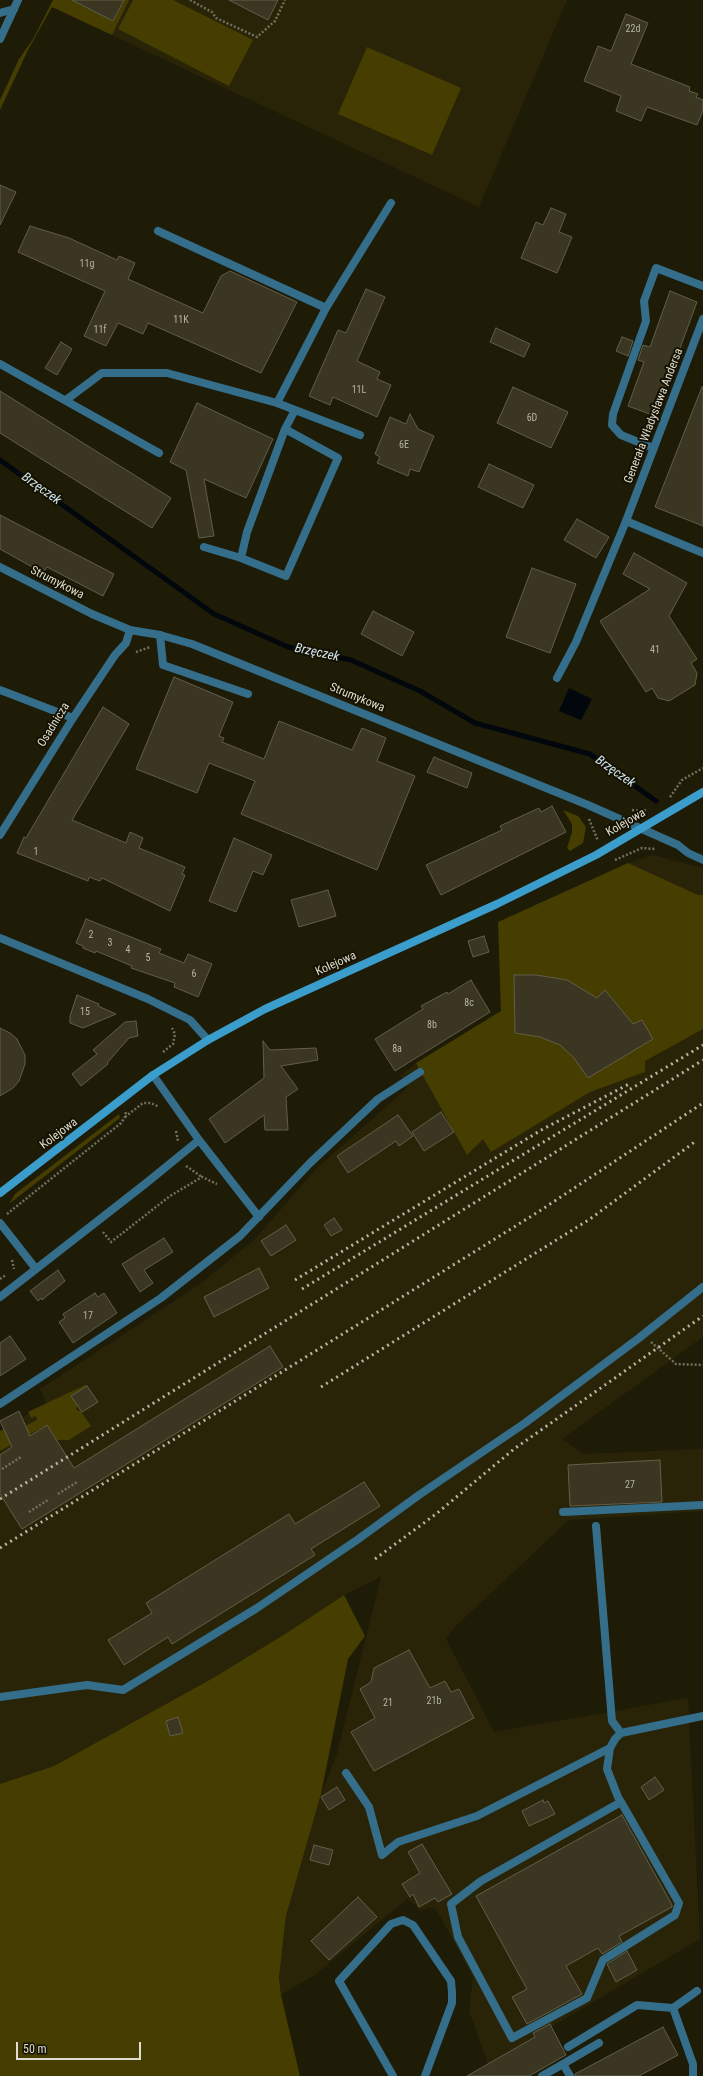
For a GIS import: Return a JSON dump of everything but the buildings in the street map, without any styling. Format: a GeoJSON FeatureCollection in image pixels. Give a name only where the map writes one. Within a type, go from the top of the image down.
{"type":"FeatureCollection","features":[{"type":"Feature","properties":{"kind":"street"},"geometry":{"type":"LineString","coordinates":[[0,40],[18,0]]}},
{"type":"Feature","properties":{"kind":"street"},"geometry":{"type":"LineString","coordinates":[[0,13],[14,9]]}},
{"type":"Feature","properties":{"kind":"street"},"geometry":{"type":"LineString","coordinates":[[276,403],[326,308],[391,203]]}},
{"type":"Feature","properties":{"kind":"street"},"geometry":{"type":"LineString","coordinates":[[158,231],[326,308]]}},
{"type":"Feature","properties":{"kind":"street"},"geometry":{"type":"LineString","coordinates":[[654,448],[621,435],[612,425],[613,414],[646,321],[644,301],[656,268],[703,286]]}},
{"type":"Feature","properties":{"kind":"street","name":"Generała Władysława Andersa"},"geometry":{"type":"LineString","coordinates":[[558,678],[579,644],[703,319]]}},
{"type":"Feature","properties":{"kind":"street"},"geometry":{"type":"LineString","coordinates":[[0,364],[159,453]]}},
{"type":"Feature","properties":{"kind":"street"},"geometry":{"type":"LineString","coordinates":[[66,400],[102,373],[167,373],[276,403],[360,435]]}},
{"type":"Feature","properties":{"kind":"street"},"geometry":{"type":"LineString","coordinates":[[241,558],[247,532],[285,430],[295,410]]}},
{"type":"Feature","properties":{"kind":"street"},"geometry":{"type":"LineString","coordinates":[[204,547],[241,558],[286,576],[338,458],[285,430]]}},
{"type":"Feature","properties":{"kind":"street"},"geometry":{"type":"LineString","coordinates":[[626,521],[703,553]]}},
{"type":"Feature","properties":{"kind":"street","name":"Strumykowa"},"geometry":{"type":"LineString","coordinates":[[0,567],[92,614],[130,630],[160,635],[199,647],[581,802],[678,845],[688,853],[703,860]]}},
{"type":"Feature","properties":{"kind":"street","name":"Osadnicza"},"geometry":{"type":"LineString","coordinates":[[0,835],[73,718],[116,655],[126,643],[130,630]]}},
{"type":"Feature","properties":{"kind":"street"},"geometry":{"type":"LineString","coordinates":[[160,635],[163,665],[248,694]]}},
{"type":"Feature","properties":{"kind":"street"},"geometry":{"type":"LineString","coordinates":[[0,690],[73,718]]}},
{"type":"Feature","properties":{"kind":"street","name":"Kolejowa"},"geometry":{"type":"LineString","coordinates":[[0,1193],[153,1075],[208,1040],[265,1010],[497,904],[604,850],[703,792]]}},
{"type":"Feature","properties":{"kind":"street"},"geometry":{"type":"LineString","coordinates":[[0,938],[148,998],[190,1020],[208,1040]]}},
{"type":"Feature","properties":{"kind":"street"},"geometry":{"type":"LineString","coordinates":[[0,1404],[161,1298],[240,1236],[310,1163],[378,1099],[420,1072]]}},
{"type":"Feature","properties":{"kind":"street"},"geometry":{"type":"LineString","coordinates":[[153,1075],[199,1140],[259,1217]]}},
{"type":"Feature","properties":{"kind":"street"},"geometry":{"type":"LineString","coordinates":[[0,1297],[199,1140]]}},
{"type":"Feature","properties":{"kind":"street"},"geometry":{"type":"LineString","coordinates":[[0,1223],[36,1269]]}},
{"type":"Feature","properties":{"kind":"street"},"geometry":{"type":"LineString","coordinates":[[0,1697],[87,1685],[123,1690],[257,1608],[358,1540],[419,1495],[525,1423],[643,1335],[703,1287]]}},
{"type":"Feature","properties":{"kind":"street"},"geometry":{"type":"LineString","coordinates":[[563,1512],[703,1505]]}},
{"type":"Feature","properties":{"kind":"street"},"geometry":{"type":"LineString","coordinates":[[596,1526],[612,1721],[621,1733]]}},
{"type":"Feature","properties":{"kind":"street"},"geometry":{"type":"LineString","coordinates":[[622,1802],[481,1881],[450,1904],[458,1937],[512,2038],[587,1998],[603,1960],[675,1915],[679,1903],[622,1802],[607,1769],[610,1748],[614,1739],[621,1733],[703,1716]]}},
{"type":"Feature","properties":{"kind":"street"},"geometry":{"type":"LineString","coordinates":[[346,1773],[370,1807],[382,1855],[398,1842],[477,1816],[610,1748]]}},
{"type":"Feature","properties":{"kind":"street"},"geometry":{"type":"LineString","coordinates":[[393,2076],[339,1981],[391,1924],[403,1920],[413,1925],[451,1981],[452,2003],[425,2076]]}},
{"type":"Feature","properties":{"kind":"street"},"geometry":{"type":"LineString","coordinates":[[568,2047],[637,2005],[673,2008],[697,1991]]}},
{"type":"Feature","properties":{"kind":"street"},"geometry":{"type":"LineString","coordinates":[[673,2008],[693,2064],[693,2076]]}},
{"type":"Feature","properties":{"kind":"street"},"geometry":{"type":"LineString","coordinates":[[542,2076],[599,2043]]}},
{"type":"Feature","properties":{"kind":"street"},"geometry":{"type":"LineString","coordinates":[[563,2064],[570,2076]]}},
{"type":"Feature","properties":{"kind":"path"},"geometry":{"type":"LineString","coordinates":[[190,0],[212,12],[216,18],[257,37],[276,21],[285,0]]}},
{"type":"Feature","properties":{"kind":"path"},"geometry":{"type":"LineString","coordinates":[[134,653],[144,648],[162,647]]}},
{"type":"Feature","properties":{"kind":"path"},"geometry":{"type":"LineString","coordinates":[[587,818],[591,821],[594,828],[594,835],[610,862],[642,848],[656,850]]}},
{"type":"Feature","properties":{"kind":"path"},"geometry":{"type":"LineString","coordinates":[[125,1117],[143,1103],[158,1106],[162,1111]]}},
{"type":"Feature","properties":{"kind":"path"},"geometry":{"type":"LineString","coordinates":[[175,1126],[178,1145],[175,1160],[202,1177],[220,1185]]}},
{"type":"Feature","properties":{"kind":"path"},"geometry":{"type":"LineString","coordinates":[[97,1236],[103,1232],[110,1242],[170,1196],[202,1177]]}},
{"type":"Feature","properties":{"kind":"path"},"geometry":{"type":"LineString","coordinates":[[643,1335],[676,1364],[703,1365]]}},
{"type":"Feature","properties":{"kind":"path"},"geometry":{"type":"LineString","coordinates":[[2,1469],[21,1457]]}},
{"type":"Feature","properties":{"kind":"path"},"geometry":{"type":"LineString","coordinates":[[58,1494],[77,1482]]}},
{"type":"Feature","properties":{"kind":"path"},"geometry":{"type":"LineString","coordinates":[[29,1512],[48,1500]]}},
{"type":"Feature","properties":{"kind":"shaded area"},"geometry":{"type":"Polygon","coordinates":[[[53,0],[72,0],[113,21],[124,0],[129,0],[112,35],[52,7],[28,50],[0,110],[0,100],[19,59],[33,39],[53,0]]]}},
{"type":"Feature","properties":{"kind":"shaded area"},"geometry":{"type":"Polygon","coordinates":[[[56,0],[567,0],[479,207],[52,7],[56,0]]]}},
{"type":"Feature","properties":{"kind":"shaded area"},"geometry":{"type":"Polygon","coordinates":[[[133,0],[173,0],[253,40],[229,86],[118,29],[133,0]]]}},
{"type":"Feature","properties":{"kind":"shaded area"},"geometry":{"type":"Polygon","coordinates":[[[367,47],[461,88],[432,155],[338,114],[367,47]]]}},
{"type":"Feature","properties":{"kind":"shaded area"},"geometry":{"type":"Polygon","coordinates":[[[569,688],[592,699],[581,720],[559,711],[569,688]]]}},
{"type":"Feature","properties":{"kind":"shaded area"},"geometry":{"type":"Polygon","coordinates":[[[563,810],[578,816],[586,827],[583,843],[570,851],[567,848],[572,832],[572,824],[563,810]]]}},
{"type":"Feature","properties":{"kind":"shaded area"},"geometry":{"type":"Polygon","coordinates":[[[653,855],[703,868],[703,1337],[562,1439],[583,1454],[703,1449],[703,1511],[569,1520],[456,1626],[446,1639],[494,1732],[688,1698],[700,1939],[488,2064],[469,2011],[473,1977],[435,1907],[421,1910],[407,1899],[316,1974],[281,1995],[279,1978],[286,1916],[321,1794],[337,1754],[381,1577],[344,1595],[285,1634],[213,1678],[54,1766],[0,1784],[0,1431],[46,1403],[40,1389],[200,1284],[254,1240],[315,1170],[408,1087],[400,1076],[416,1063],[501,1011],[498,922],[628,863],[653,855]]]}},
{"type":"Feature","properties":{"kind":"shaded area"},"geometry":{"type":"Polygon","coordinates":[[[628,863],[698,895],[703,895],[703,1029],[645,1061],[645,1072],[590,1092],[491,1152],[483,1139],[467,1155],[416,1063],[501,1011],[498,922],[628,863]]]}},
{"type":"Feature","properties":{"kind":"shaded area"},"geometry":{"type":"Polygon","coordinates":[[[119,1114],[120,1118],[9,1204],[15,1194],[119,1114]]]}},
{"type":"Feature","properties":{"kind":"shaded area"},"geometry":{"type":"Polygon","coordinates":[[[85,1385],[87,1386],[71,1396],[78,1406],[76,1408],[78,1411],[80,1410],[91,1426],[69,1440],[56,1440],[47,1425],[0,1451],[0,1431],[5,1429],[8,1435],[37,1420],[36,1416],[31,1418],[28,1412],[85,1385]]]}},
{"type":"Feature","properties":{"kind":"shaded area"},"geometry":{"type":"Polygon","coordinates":[[[344,1595],[365,1636],[348,1659],[321,1794],[286,1916],[279,1978],[281,1995],[300,2076],[0,2076],[0,1784],[54,1766],[213,1678],[285,1634],[344,1595]]]}},
{"type":"Feature","properties":{"kind":"waterway","name":"Brzęczek"},"geometry":{"type":"LineString","coordinates":[[0,460],[214,614],[288,647],[351,660],[420,691],[475,723],[590,754],[656,801]]}},
{"type":"Feature","properties":{"kind":"railway"},"geometry":{"type":"LineString","coordinates":[[302,1289],[703,1045]]}},
{"type":"Feature","properties":{"kind":"railway"},"geometry":{"type":"LineString","coordinates":[[0,1499],[703,1060]]}},
{"type":"Feature","properties":{"kind":"railway"},"geometry":{"type":"LineString","coordinates":[[295,1280],[543,1129],[631,1083]]}},
{"type":"Feature","properties":{"kind":"railway"},"geometry":{"type":"LineString","coordinates":[[0,1548],[538,1212],[703,1103]]}},
{"type":"Feature","properties":{"kind":"railway"},"geometry":{"type":"LineString","coordinates":[[321,1387],[590,1219],[696,1141]]}},
{"type":"Feature","properties":{"kind":"railway"},"geometry":{"type":"LineString","coordinates":[[375,1559],[436,1514],[514,1449],[703,1316]]}}]}
